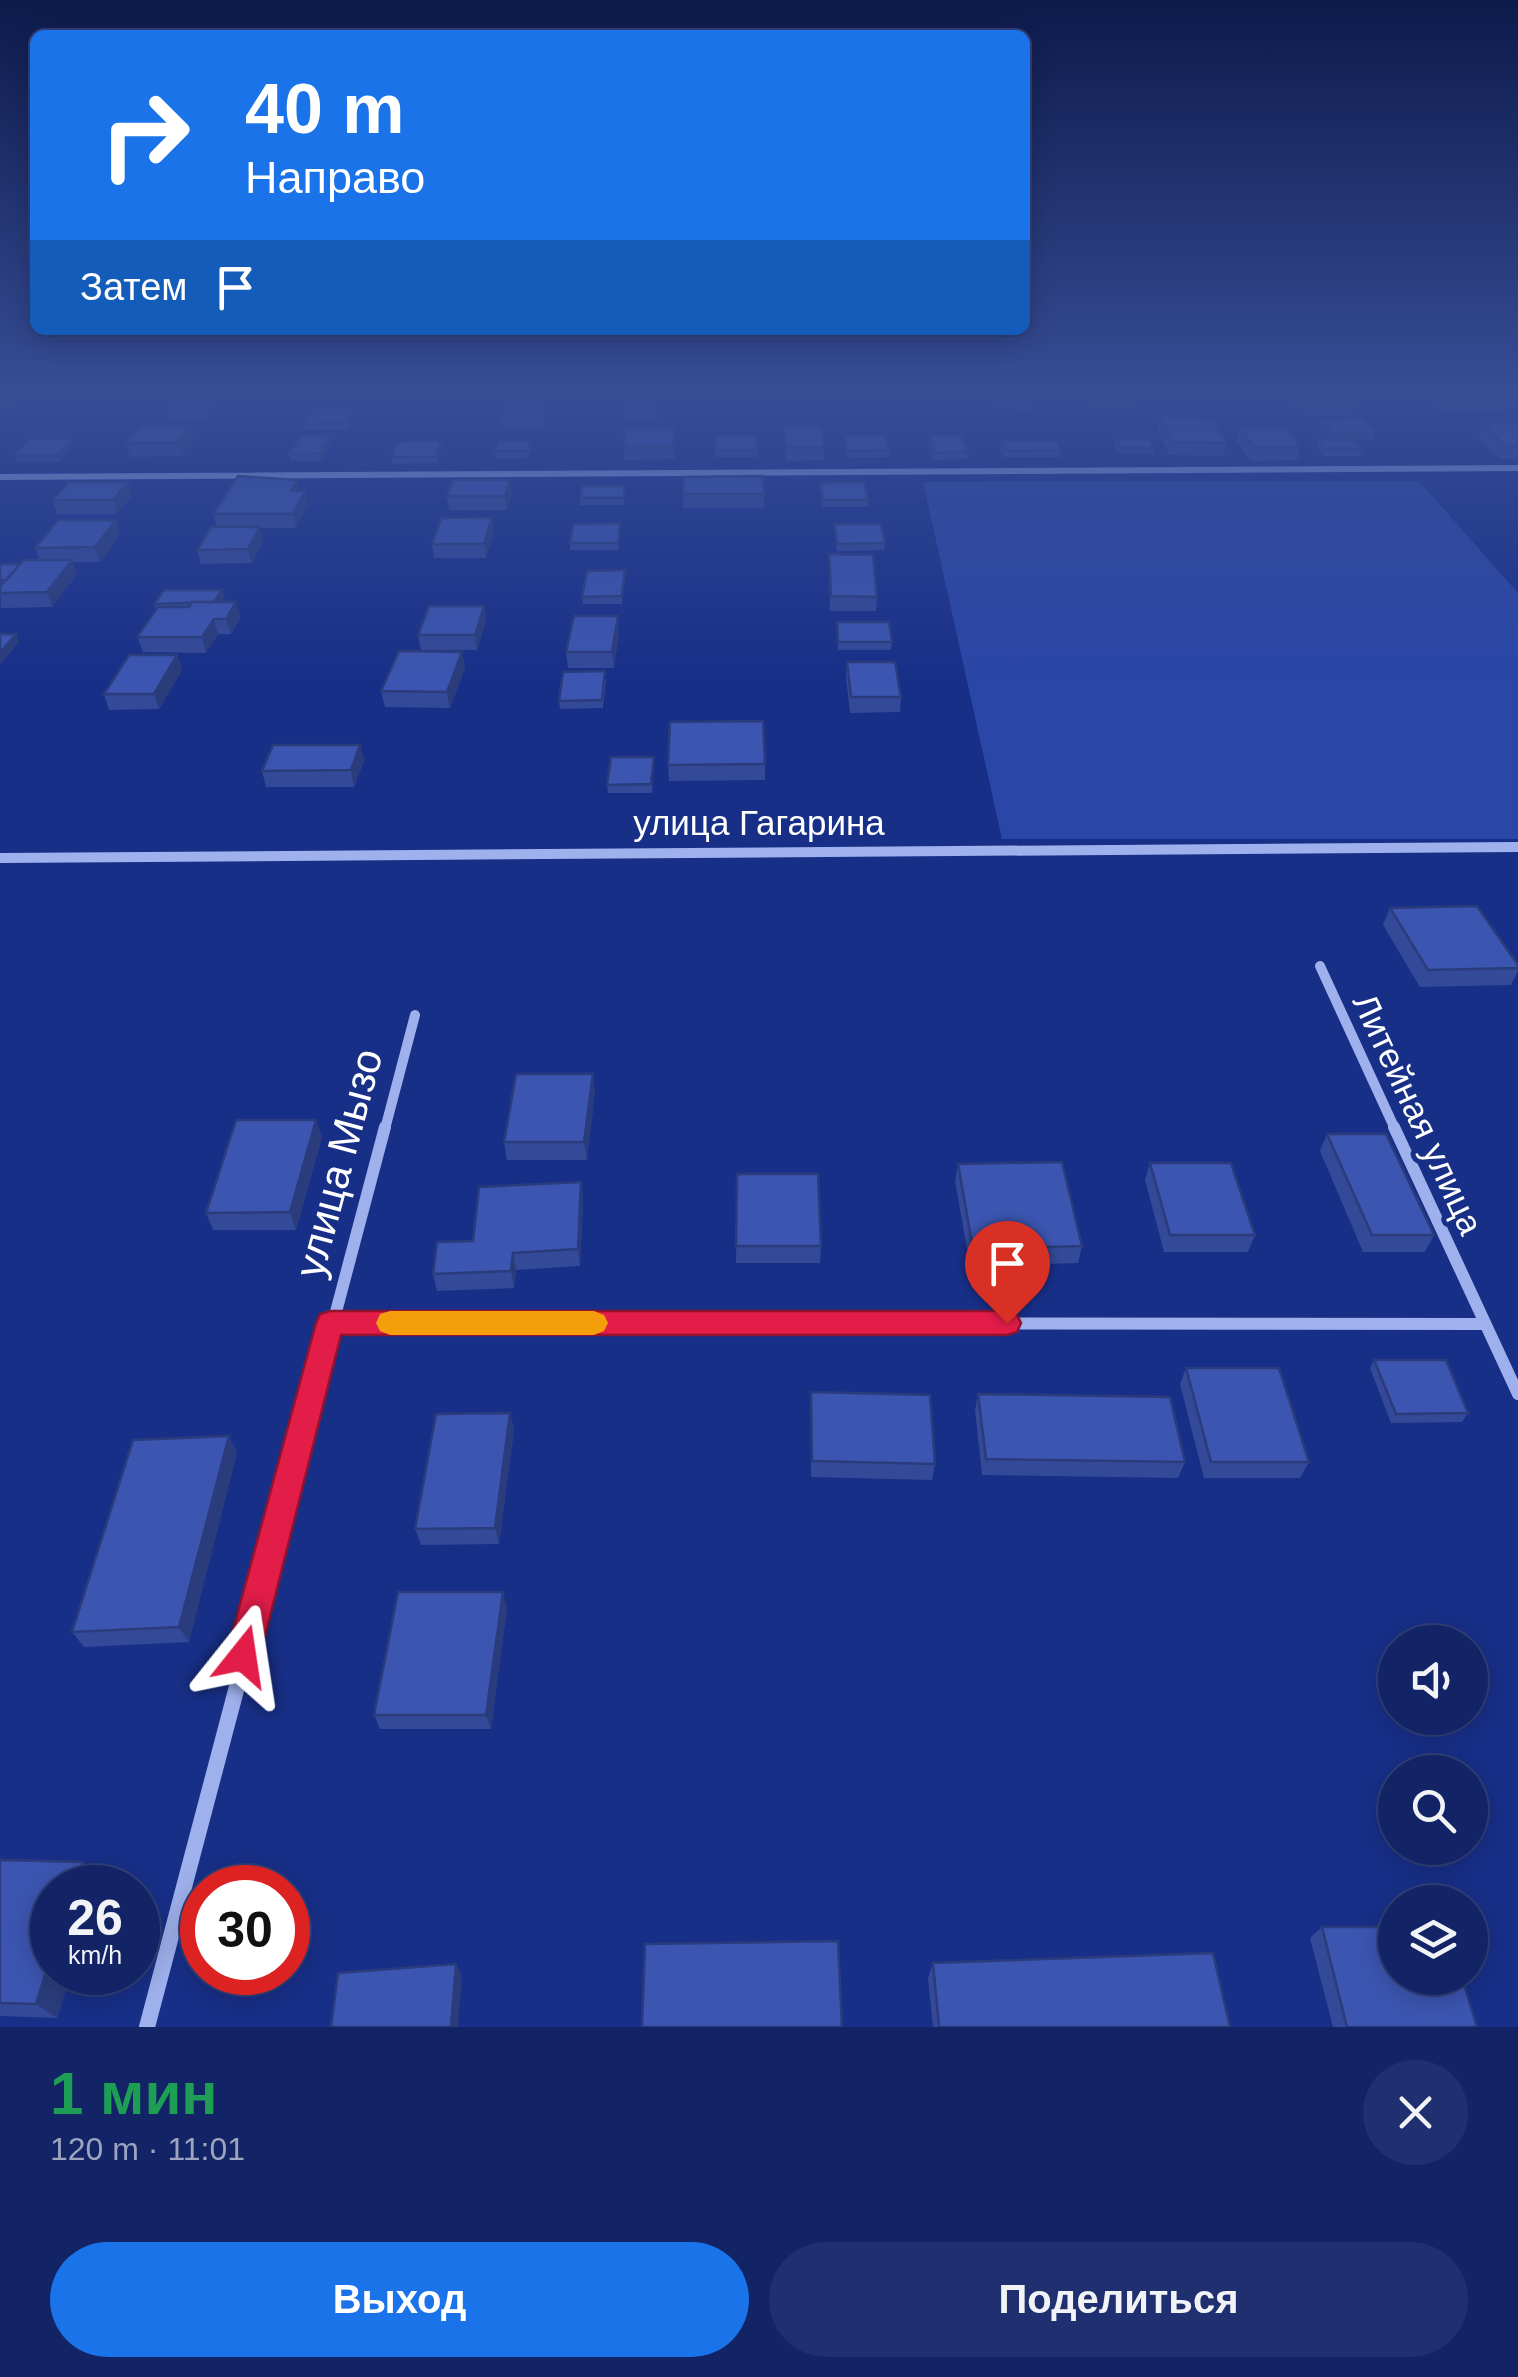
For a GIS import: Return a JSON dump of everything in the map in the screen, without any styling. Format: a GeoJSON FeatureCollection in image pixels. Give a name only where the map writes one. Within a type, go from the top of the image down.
{"type":"FeatureCollection","features":[{"type":"Feature","properties":{"kind":"street","name":"улица Гагарина"},"geometry":{"type":"LineString","coordinates":[[0,858],[1518,848]]}},
{"type":"Feature","properties":{"kind":"street","name":"Литейная улица"},"geometry":{"type":"LineString","coordinates":[[1320,966],[1518,1394]]}},
{"type":"Feature","properties":{"kind":"street","name":"улица Мызо"},"geometry":{"type":"LineString","coordinates":[[147,2027],[330,1323],[415,1014]]}},
{"type":"Feature","properties":{"kind":"street"},"geometry":{"type":"LineString","coordinates":[[330,1323],[1484,1324]]}},
{"type":"Feature","properties":{"kind":"shaded area"},"geometry":{"type":"Polygon","coordinates":[[[925,490],[1427,490],[1518,593],[1518,839],[1002,839],[925,490]]]}},
{"type":"Feature","properties":{"kind":"building"},"geometry":{"type":"Polygon","coordinates":[[[62,490],[122,490],[113,500],[53,500],[62,490]]]}},
{"type":"Feature","properties":{"kind":"building"},"geometry":{"type":"Polygon","coordinates":[[[229,490],[305,491],[293,514],[213,514],[229,490]]]}},
{"type":"Feature","properties":{"kind":"building"},"geometry":{"type":"Polygon","coordinates":[[[449,490],[507,490],[505,496],[447,496],[449,490]]]}},
{"type":"Feature","properties":{"kind":"building"},"geometry":{"type":"Polygon","coordinates":[[[581,490],[624,490],[623,498],[580,498],[581,490]]]}},
{"type":"Feature","properties":{"kind":"building"},"geometry":{"type":"Polygon","coordinates":[[[683,490],[764,490],[764,494],[683,494],[683,490]]]}},
{"type":"Feature","properties":{"kind":"building"},"geometry":{"type":"Polygon","coordinates":[[[821,490],[866,490],[868,500],[823,500],[821,490]]]}},
{"type":"Feature","properties":{"kind":"building"},"geometry":{"type":"Polygon","coordinates":[[[492,517],[484,544],[432,544],[441,518],[492,517]]]}},
{"type":"Feature","properties":{"kind":"building"},"geometry":{"type":"Polygon","coordinates":[[[58,520],[116,520],[95,547],[35,548],[58,520]]]}},
{"type":"Feature","properties":{"kind":"building"},"geometry":{"type":"Polygon","coordinates":[[[620,523],[618,543],[570,543],[573,524],[620,523]]]}},
{"type":"Feature","properties":{"kind":"building"},"geometry":{"type":"Polygon","coordinates":[[[834,524],[881,524],[885,543],[837,544],[834,524]]]}},
{"type":"Feature","properties":{"kind":"building"},"geometry":{"type":"Polygon","coordinates":[[[211,527],[260,527],[248,549],[197,550],[211,527]]]}},
{"type":"Feature","properties":{"kind":"building"},"geometry":{"type":"Polygon","coordinates":[[[829,554],[873,555],[877,597],[831,596],[829,554]]]}},
{"type":"Feature","properties":{"kind":"building"},"geometry":{"type":"Polygon","coordinates":[[[23,560],[72,560],[47,592],[0,593],[0,587],[23,560]]]}},
{"type":"Feature","properties":{"kind":"building"},"geometry":{"type":"Polygon","coordinates":[[[0,564],[20,564],[6,580],[0,580],[0,564]]]}},
{"type":"Feature","properties":{"kind":"building"},"geometry":{"type":"Polygon","coordinates":[[[625,570],[622,596],[582,597],[587,571],[625,570]]]}},
{"type":"Feature","properties":{"kind":"building"},"geometry":{"type":"Polygon","coordinates":[[[164,590],[222,590],[214,602],[154,604],[164,590]]]}},
{"type":"Feature","properties":{"kind":"building"},"geometry":{"type":"Polygon","coordinates":[[[192,602],[236,602],[226,619],[214,619],[202,637],[137,637],[158,607],[189,607],[192,602]]]}},
{"type":"Feature","properties":{"kind":"building"},"geometry":{"type":"Polygon","coordinates":[[[429,606],[484,606],[475,635],[418,635],[429,606]]]}},
{"type":"Feature","properties":{"kind":"building"},"geometry":{"type":"Polygon","coordinates":[[[574,616],[618,616],[612,652],[566,652],[574,616]]]}},
{"type":"Feature","properties":{"kind":"building"},"geometry":{"type":"Polygon","coordinates":[[[837,622],[889,622],[892,642],[838,642],[837,622]]]}},
{"type":"Feature","properties":{"kind":"building"},"geometry":{"type":"Polygon","coordinates":[[[0,634],[16,634],[0,653],[0,634]]]}},
{"type":"Feature","properties":{"kind":"building"},"geometry":{"type":"Polygon","coordinates":[[[399,651],[462,652],[447,692],[381,691],[399,651]]]}},
{"type":"Feature","properties":{"kind":"building"},"geometry":{"type":"Polygon","coordinates":[[[129,655],[177,655],[154,694],[104,694],[129,655]]]}},
{"type":"Feature","properties":{"kind":"building"},"geometry":{"type":"Polygon","coordinates":[[[847,662],[895,662],[901,697],[851,697],[847,662]]]}},
{"type":"Feature","properties":{"kind":"building"},"geometry":{"type":"Polygon","coordinates":[[[605,671],[602,700],[559,701],[563,672],[605,671]]]}},
{"type":"Feature","properties":{"kind":"building"},"geometry":{"type":"Polygon","coordinates":[[[763,721],[765,764],[668,765],[670,722],[763,721]]]}},
{"type":"Feature","properties":{"kind":"building"},"geometry":{"type":"Polygon","coordinates":[[[273,745],[360,745],[351,770],[262,771],[273,745]]]}},
{"type":"Feature","properties":{"kind":"building"},"geometry":{"type":"Polygon","coordinates":[[[611,757],[654,757],[651,784],[607,785],[611,757]]]}},
{"type":"Feature","properties":{"kind":"building"},"geometry":{"type":"Polygon","coordinates":[[[1477,906],[1518,968],[1428,970],[1390,908],[1477,906]]]}},
{"type":"Feature","properties":{"kind":"building"},"geometry":{"type":"Polygon","coordinates":[[[516,1074],[593,1074],[584,1142],[504,1142],[516,1074]]]}},
{"type":"Feature","properties":{"kind":"building"},"geometry":{"type":"Polygon","coordinates":[[[236,1120],[316,1120],[290,1212],[206,1213],[236,1120]]]}},
{"type":"Feature","properties":{"kind":"building"},"geometry":{"type":"Polygon","coordinates":[[[1327,1134],[1386,1134],[1434,1235],[1372,1235],[1327,1134]]]}},
{"type":"Feature","properties":{"kind":"building"},"geometry":{"type":"Polygon","coordinates":[[[1062,1162],[1082,1246],[973,1249],[958,1164],[1062,1162]]]}},
{"type":"Feature","properties":{"kind":"building"},"geometry":{"type":"Polygon","coordinates":[[[1150,1163],[1231,1163],[1255,1235],[1170,1235],[1150,1163]]]}},
{"type":"Feature","properties":{"kind":"building"},"geometry":{"type":"Polygon","coordinates":[[[737,1174],[818,1174],[821,1246],[736,1246],[737,1174]]]}},
{"type":"Feature","properties":{"kind":"building"},"geometry":{"type":"Polygon","coordinates":[[[581,1182],[578,1249],[513,1253],[511,1271],[433,1274],[437,1242],[473,1241],[479,1187],[581,1182]]]}},
{"type":"Feature","properties":{"kind":"building"},"geometry":{"type":"Polygon","coordinates":[[[1374,1360],[1446,1360],[1468,1413],[1396,1414],[1374,1360]]]}},
{"type":"Feature","properties":{"kind":"building"},"geometry":{"type":"Polygon","coordinates":[[[1186,1368],[1279,1368],[1309,1462],[1211,1462],[1186,1368]]]}},
{"type":"Feature","properties":{"kind":"building"},"geometry":{"type":"Polygon","coordinates":[[[811,1392],[930,1395],[935,1464],[812,1461],[811,1392]]]}},
{"type":"Feature","properties":{"kind":"building"},"geometry":{"type":"Polygon","coordinates":[[[978,1394],[1170,1397],[1185,1462],[986,1459],[978,1394]]]}},
{"type":"Feature","properties":{"kind":"building"},"geometry":{"type":"Polygon","coordinates":[[[510,1413],[495,1528],[415,1529],[436,1414],[510,1413]]]}},
{"type":"Feature","properties":{"kind":"building"},"geometry":{"type":"Polygon","coordinates":[[[229,1436],[179,1627],[72,1632],[133,1440],[229,1436]]]}},
{"type":"Feature","properties":{"kind":"building"},"geometry":{"type":"Polygon","coordinates":[[[398,1592],[503,1592],[486,1715],[374,1715],[398,1592]]]}},
{"type":"Feature","properties":{"kind":"building"},"geometry":{"type":"Polygon","coordinates":[[[0,1860],[83,1862],[30,1865],[30,1995],[39,1995],[36,2004],[0,2003],[0,1860]]]}},
{"type":"Feature","properties":{"kind":"building"},"geometry":{"type":"Polygon","coordinates":[[[1322,1927],[1378,1927],[1378,1995],[1467,1995],[1477,2027],[1347,2027],[1322,1927]]]}},
{"type":"Feature","properties":{"kind":"building"},"geometry":{"type":"Polygon","coordinates":[[[838,1941],[842,2027],[642,2027],[645,1944],[838,1941]]]}},
{"type":"Feature","properties":{"kind":"building"},"geometry":{"type":"Polygon","coordinates":[[[1213,1953],[1230,2027],[939,2027],[933,1963],[1213,1953]]]}},
{"type":"Feature","properties":{"kind":"building"},"geometry":{"type":"Polygon","coordinates":[[[456,1964],[451,2027],[331,2027],[338,1973],[456,1964]]]}},
{"type":"Feature","properties":{"kind":"slow traffic"},"geometry":{"type":"LineString","coordinates":[[390,1323],[594,1323]]}},
{"type":"Feature","properties":{"kind":"route"},"geometry":{"type":"LineString","coordinates":[[243,1656],[330,1323],[1007,1323]]}}]}
